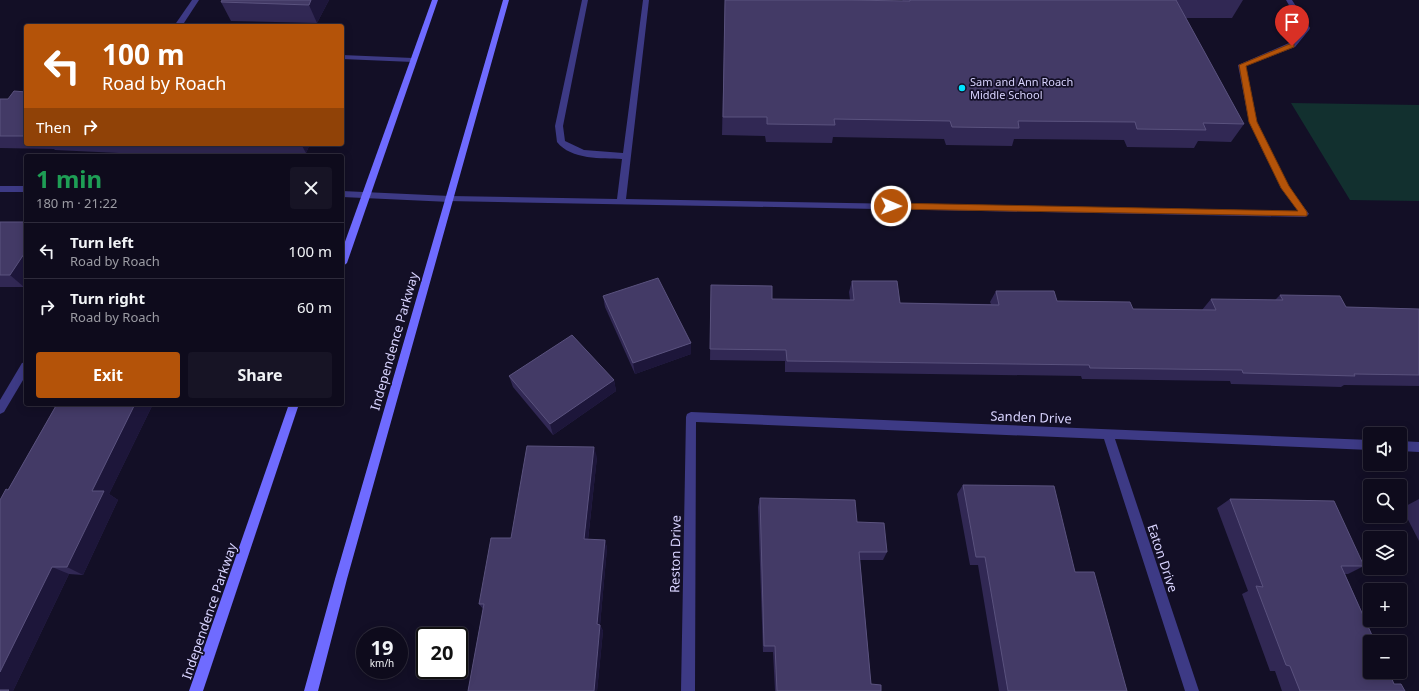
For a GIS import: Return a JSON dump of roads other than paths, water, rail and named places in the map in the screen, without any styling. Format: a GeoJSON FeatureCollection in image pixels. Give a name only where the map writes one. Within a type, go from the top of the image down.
{"type":"FeatureCollection","features":[{"type":"Feature","properties":{"kind":"main road"},"geometry":{"type":"LineString","coordinates":[[344,257],[435,0]]}},
{"type":"Feature","properties":{"kind":"main road","name":"Independence Parkway"},"geometry":{"type":"LineString","coordinates":[[311,691],[341,579],[506,0]]}},
{"type":"Feature","properties":{"kind":"main road","name":"Independence Parkway"},"geometry":{"type":"LineString","coordinates":[[196,691],[293,406]]}},
{"type":"Feature","properties":{"kind":"street"},"geometry":{"type":"LineString","coordinates":[[179,24],[196,0]]}},
{"type":"Feature","properties":{"kind":"street"},"geometry":{"type":"LineString","coordinates":[[585,0],[559,126],[561,142],[569,149],[582,154],[627,156]]}},
{"type":"Feature","properties":{"kind":"street"},"geometry":{"type":"LineString","coordinates":[[621,202],[646,0]]}},
{"type":"Feature","properties":{"kind":"street"},"geometry":{"type":"LineString","coordinates":[[344,194],[450,199],[1305,214],[1285,188],[1253,122],[1242,65],[1292,46],[1306,28],[1289,0]]}},
{"type":"Feature","properties":{"kind":"street"},"geometry":{"type":"LineString","coordinates":[[344,57],[413,60]]}},
{"type":"Feature","properties":{"kind":"street"},"geometry":{"type":"LineString","coordinates":[[0,189],[24,189]]}},
{"type":"Feature","properties":{"kind":"street"},"geometry":{"type":"LineString","coordinates":[[0,408],[24,369]]}},
{"type":"Feature","properties":{"kind":"street","name":"Sanden Drive"},"geometry":{"type":"LineString","coordinates":[[691,417],[1363,445]]}},
{"type":"Feature","properties":{"kind":"street","name":"Reston Drive"},"geometry":{"type":"LineString","coordinates":[[688,691],[691,417]]}},
{"type":"Feature","properties":{"kind":"street","name":"Eaton Drive"},"geometry":{"type":"LineString","coordinates":[[1108,434],[1192,691]]}},
{"type":"Feature","properties":{"kind":"street"},"geometry":{"type":"LineString","coordinates":[[1407,446],[1419,447]]}},
{"type":"Feature","properties":{"kind":"place","name":"Sam and Ann Roach Middle School"},"geometry":{"type":"Point","coordinates":[962,88]}}]}
